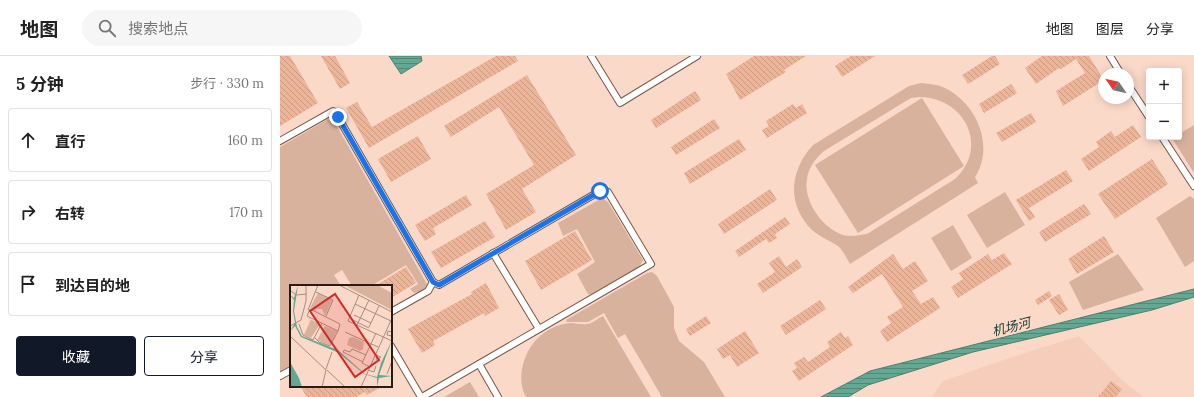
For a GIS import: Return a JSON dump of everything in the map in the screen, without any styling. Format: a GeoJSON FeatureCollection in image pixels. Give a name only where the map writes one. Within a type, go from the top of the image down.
{"type":"FeatureCollection","features":[{"type":"Feature","properties":{"kind":"street"},"geometry":{"type":"LineString","coordinates":[[591,56],[620,103],[697,56]]}},
{"type":"Feature","properties":{"kind":"street"},"geometry":{"type":"LineString","coordinates":[[1110,56],[1117,68]]}},
{"type":"Feature","properties":{"kind":"street"},"geometry":{"type":"LineString","coordinates":[[1134,94],[1146,112]]}},
{"type":"Feature","properties":{"kind":"street"},"geometry":{"type":"LineString","coordinates":[[280,141],[332,111],[338,117],[433,282],[439,285],[600,191],[608,192],[651,264],[421,397],[392,348]]}},
{"type":"Feature","properties":{"kind":"street"},"geometry":{"type":"LineString","coordinates":[[1164,140],[1194,186]]}},
{"type":"Feature","properties":{"kind":"street"},"geometry":{"type":"LineString","coordinates":[[493,253],[539,329]]}},
{"type":"Feature","properties":{"kind":"street"},"geometry":{"type":"LineString","coordinates":[[392,311],[428,291],[433,282]]}},
{"type":"Feature","properties":{"kind":"street"},"geometry":{"type":"LineString","coordinates":[[479,364],[498,397]]}},
{"type":"Feature","properties":{"kind":"street"},"geometry":{"type":"LineString","coordinates":[[280,376],[290,371]]}},
{"type":"Feature","properties":{"kind":"shaded area"},"geometry":{"type":"Polygon","coordinates":[[[921,83],[933,84],[942,87],[956,95],[966,104],[974,115],[980,127],[983,139],[981,165],[975,177],[978,183],[850,264],[840,248],[812,230],[798,209],[794,187],[799,165],[813,145],[909,86],[921,83]],[[919,97],[911,98],[824,151],[815,160],[808,175],[807,187],[811,205],[821,220],[835,231],[843,235],[852,236],[867,234],[955,179],[965,166],[970,152],[971,139],[967,126],[959,114],[949,105],[935,99],[919,97]]]}},
{"type":"Feature","properties":{"kind":"shaded area"},"geometry":{"type":"Polygon","coordinates":[[[922,98],[964,166],[858,233],[815,165],[922,98]]]}},
{"type":"Feature","properties":{"kind":"shaded area"},"geometry":{"type":"Polygon","coordinates":[[[328,119],[335,123],[427,284],[422,291],[414,293],[410,289],[418,284],[406,265],[373,285],[351,285],[342,270],[334,275],[340,285],[290,285],[290,367],[280,372],[280,147],[328,119]]]}},
{"type":"Feature","properties":{"kind":"shaded area"},"geometry":{"type":"Polygon","coordinates":[[[1194,125],[1194,173],[1173,140],[1182,140],[1182,132],[1194,125]]]}},
{"type":"Feature","properties":{"kind":"shaded area"},"geometry":{"type":"Polygon","coordinates":[[[1005,192],[1025,225],[987,248],[967,215],[1005,192]]]}},
{"type":"Feature","properties":{"kind":"shaded area"},"geometry":{"type":"Polygon","coordinates":[[[1190,196],[1194,199],[1194,261],[1185,267],[1156,218],[1190,196]]]}},
{"type":"Feature","properties":{"kind":"shaded area"},"geometry":{"type":"Polygon","coordinates":[[[602,198],[608,202],[643,260],[639,268],[592,295],[588,294],[577,274],[595,262],[577,229],[563,236],[558,223],[602,198]]]}},
{"type":"Feature","properties":{"kind":"shaded area"},"geometry":{"type":"Polygon","coordinates":[[[953,225],[972,258],[951,271],[931,238],[953,225]]]}},
{"type":"Feature","properties":{"kind":"shaded area"},"geometry":{"type":"Polygon","coordinates":[[[1118,254],[1144,290],[1083,310],[1069,282],[1118,254]]]}},
{"type":"Feature","properties":{"kind":"shaded area"},"geometry":{"type":"Polygon","coordinates":[[[652,272],[657,276],[674,307],[674,328],[679,341],[704,362],[725,397],[662,397],[625,334],[618,338],[604,313],[588,322],[567,322],[566,320],[647,273],[652,272]]]}},
{"type":"Feature","properties":{"kind":"shaded area"},"geometry":{"type":"Polygon","coordinates":[[[603,316],[651,397],[526,397],[521,379],[522,370],[527,353],[536,340],[548,330],[563,324],[589,324],[603,316]]]}},
{"type":"Feature","properties":{"kind":"shaded area"},"geometry":{"type":"Polygon","coordinates":[[[1079,336],[1123,381],[1144,397],[931,397],[943,381],[1079,336]]]}},
{"type":"Feature","properties":{"kind":"shaded area"},"geometry":{"type":"Polygon","coordinates":[[[470,382],[479,397],[444,397],[470,382]]]}},
{"type":"Feature","properties":{"kind":"water"},"geometry":{"type":"Polygon","coordinates":[[[389,56],[421,56],[422,61],[401,74],[389,56]]]}},
{"type":"Feature","properties":{"kind":"water"},"geometry":{"type":"Polygon","coordinates":[[[1194,289],[1194,297],[1152,310],[973,352],[868,385],[848,397],[821,397],[870,371],[1194,289]]]}},
{"type":"Feature","properties":{"kind":"building"},"geometry":{"type":"Polygon","coordinates":[[[280,56],[290,56],[318,103],[280,126],[280,56]]]}},
{"type":"Feature","properties":{"kind":"building"},"geometry":{"type":"Polygon","coordinates":[[[321,56],[335,56],[350,83],[340,89],[321,56]]]}},
{"type":"Feature","properties":{"kind":"building"},"geometry":{"type":"Polygon","coordinates":[[[496,56],[515,56],[518,61],[369,148],[346,108],[357,102],[372,127],[496,56]]]}},
{"type":"Feature","properties":{"kind":"building"},"geometry":{"type":"Polygon","coordinates":[[[754,56],[806,56],[784,70],[786,72],[740,100],[726,74],[754,56]]]}},
{"type":"Feature","properties":{"kind":"building"},"geometry":{"type":"Polygon","coordinates":[[[851,56],[875,56],[842,77],[835,66],[851,56]]]}},
{"type":"Feature","properties":{"kind":"building"},"geometry":{"type":"Polygon","coordinates":[[[992,56],[995,56],[1000,64],[968,84],[962,75],[992,56]]]}},
{"type":"Feature","properties":{"kind":"building"},"geometry":{"type":"Polygon","coordinates":[[[1042,56],[1089,56],[1098,70],[1098,84],[1063,106],[1056,91],[1085,73],[1076,59],[1061,69],[1059,68],[1036,84],[1025,68],[1042,56]]]}},
{"type":"Feature","properties":{"kind":"building"},"geometry":{"type":"Polygon","coordinates":[[[527,75],[576,155],[522,189],[536,212],[506,230],[486,194],[534,165],[499,107],[451,137],[444,126],[527,75]]]}},
{"type":"Feature","properties":{"kind":"building"},"geometry":{"type":"Polygon","coordinates":[[[1011,84],[1017,93],[984,113],[979,104],[1011,84]]]}},
{"type":"Feature","properties":{"kind":"building"},"geometry":{"type":"Polygon","coordinates":[[[695,91],[701,100],[656,128],[651,120],[695,91]]]}},
{"type":"Feature","properties":{"kind":"building"},"geometry":{"type":"Polygon","coordinates":[[[793,104],[796,108],[802,104],[807,113],[767,138],[762,130],[769,126],[766,121],[793,104]]]}},
{"type":"Feature","properties":{"kind":"building"},"geometry":{"type":"Polygon","coordinates":[[[1031,113],[1036,122],[1002,142],[996,133],[1031,113]]]}},
{"type":"Feature","properties":{"kind":"building"},"geometry":{"type":"Polygon","coordinates":[[[714,119],[720,128],[676,155],[671,147],[714,119]]]}},
{"type":"Feature","properties":{"kind":"building"},"geometry":{"type":"Polygon","coordinates":[[[1133,125],[1141,137],[1089,171],[1081,159],[1099,147],[1096,142],[1111,131],[1115,137],[1133,125]]]}},
{"type":"Feature","properties":{"kind":"building"},"geometry":{"type":"Polygon","coordinates":[[[418,136],[431,159],[391,182],[378,159],[418,136]]]}},
{"type":"Feature","properties":{"kind":"building"},"geometry":{"type":"Polygon","coordinates":[[[739,139],[746,150],[690,184],[684,173],[739,139]]]}},
{"type":"Feature","properties":{"kind":"building"},"geometry":{"type":"Polygon","coordinates":[[[1152,159],[1168,184],[1115,219],[1098,194],[1152,159]]]}},
{"type":"Feature","properties":{"kind":"building"},"geometry":{"type":"Polygon","coordinates":[[[1066,170],[1073,181],[1029,208],[1035,217],[1029,221],[1016,200],[1066,170]]]}},
{"type":"Feature","properties":{"kind":"building"},"geometry":{"type":"Polygon","coordinates":[[[770,189],[777,200],[724,234],[718,224],[770,189]]]}},
{"type":"Feature","properties":{"kind":"building"},"geometry":{"type":"Polygon","coordinates":[[[466,195],[472,205],[433,228],[436,234],[425,241],[415,225],[466,195]]]}},
{"type":"Feature","properties":{"kind":"building"},"geometry":{"type":"Polygon","coordinates":[[[1084,204],[1091,214],[1045,242],[1039,232],[1084,204]]]}},
{"type":"Feature","properties":{"kind":"building"},"geometry":{"type":"Polygon","coordinates":[[[785,217],[790,224],[775,234],[777,238],[769,243],[766,239],[739,257],[735,251],[785,217]]]}},
{"type":"Feature","properties":{"kind":"building"},"geometry":{"type":"Polygon","coordinates":[[[485,221],[495,237],[441,268],[431,252],[485,221]]]}},
{"type":"Feature","properties":{"kind":"building"},"geometry":{"type":"Polygon","coordinates":[[[575,231],[592,260],[541,290],[525,261],[575,231]]]}},
{"type":"Feature","properties":{"kind":"building"},"geometry":{"type":"Polygon","coordinates":[[[1104,236],[1114,252],[1077,274],[1068,259],[1104,236]]]}},
{"type":"Feature","properties":{"kind":"building"},"geometry":{"type":"Polygon","coordinates":[[[1004,253],[1012,264],[958,298],[951,287],[963,279],[959,273],[988,254],[992,260],[1004,253]]]}},
{"type":"Feature","properties":{"kind":"building"},"geometry":{"type":"Polygon","coordinates":[[[893,254],[903,269],[915,261],[928,281],[912,291],[921,304],[933,297],[940,308],[887,342],[880,331],[891,323],[887,317],[903,307],[882,274],[853,293],[848,287],[893,254]]]}},
{"type":"Feature","properties":{"kind":"building"},"geometry":{"type":"Polygon","coordinates":[[[779,256],[786,267],[797,259],[802,267],[763,293],[757,284],[775,272],[769,263],[779,256]]]}},
{"type":"Feature","properties":{"kind":"building"},"geometry":{"type":"Polygon","coordinates":[[[406,267],[416,283],[392,297],[392,285],[377,285],[406,267]]]}},
{"type":"Feature","properties":{"kind":"building"},"geometry":{"type":"Polygon","coordinates":[[[486,283],[499,308],[485,316],[484,313],[433,341],[435,345],[422,353],[408,329],[472,294],[471,292],[486,283]]]}},
{"type":"Feature","properties":{"kind":"building"},"geometry":{"type":"Polygon","coordinates":[[[1049,291],[1052,296],[1038,305],[1035,300],[1049,291]]]}},
{"type":"Feature","properties":{"kind":"building"},"geometry":{"type":"Polygon","coordinates":[[[1059,294],[1068,310],[1059,315],[1049,300],[1059,294]]]}},
{"type":"Feature","properties":{"kind":"building"},"geometry":{"type":"Polygon","coordinates":[[[820,300],[826,309],[786,335],[780,326],[820,300]]]}},
{"type":"Feature","properties":{"kind":"building"},"geometry":{"type":"Polygon","coordinates":[[[706,316],[711,323],[690,336],[686,329],[706,316]]]}},
{"type":"Feature","properties":{"kind":"building"},"geometry":{"type":"Polygon","coordinates":[[[745,331],[759,353],[737,367],[730,355],[723,359],[717,349],[745,331]]]}},
{"type":"Feature","properties":{"kind":"building"},"geometry":{"type":"Polygon","coordinates":[[[841,332],[845,338],[848,336],[853,345],[799,381],[792,371],[797,368],[794,363],[804,357],[808,362],[830,347],[827,342],[841,332]]]}},
{"type":"Feature","properties":{"kind":"building"},"geometry":{"type":"Polygon","coordinates":[[[1111,381],[1122,389],[1116,397],[1098,397],[1111,381]]]}},
{"type":"Feature","properties":{"kind":"building"},"geometry":{"type":"Polygon","coordinates":[[[301,387],[381,387],[367,395],[365,392],[356,397],[307,397],[301,387]]]}},
{"type":"Feature","properties":{"kind":"route"},"geometry":{"type":"LineString","coordinates":[[338,117],[436,285],[439,285],[600,191]]}},
{"type":"Feature","properties":{"kind":"water label","name":"机场河"},"geometry":{"type":"Point","coordinates":[1011,327]}}]}
